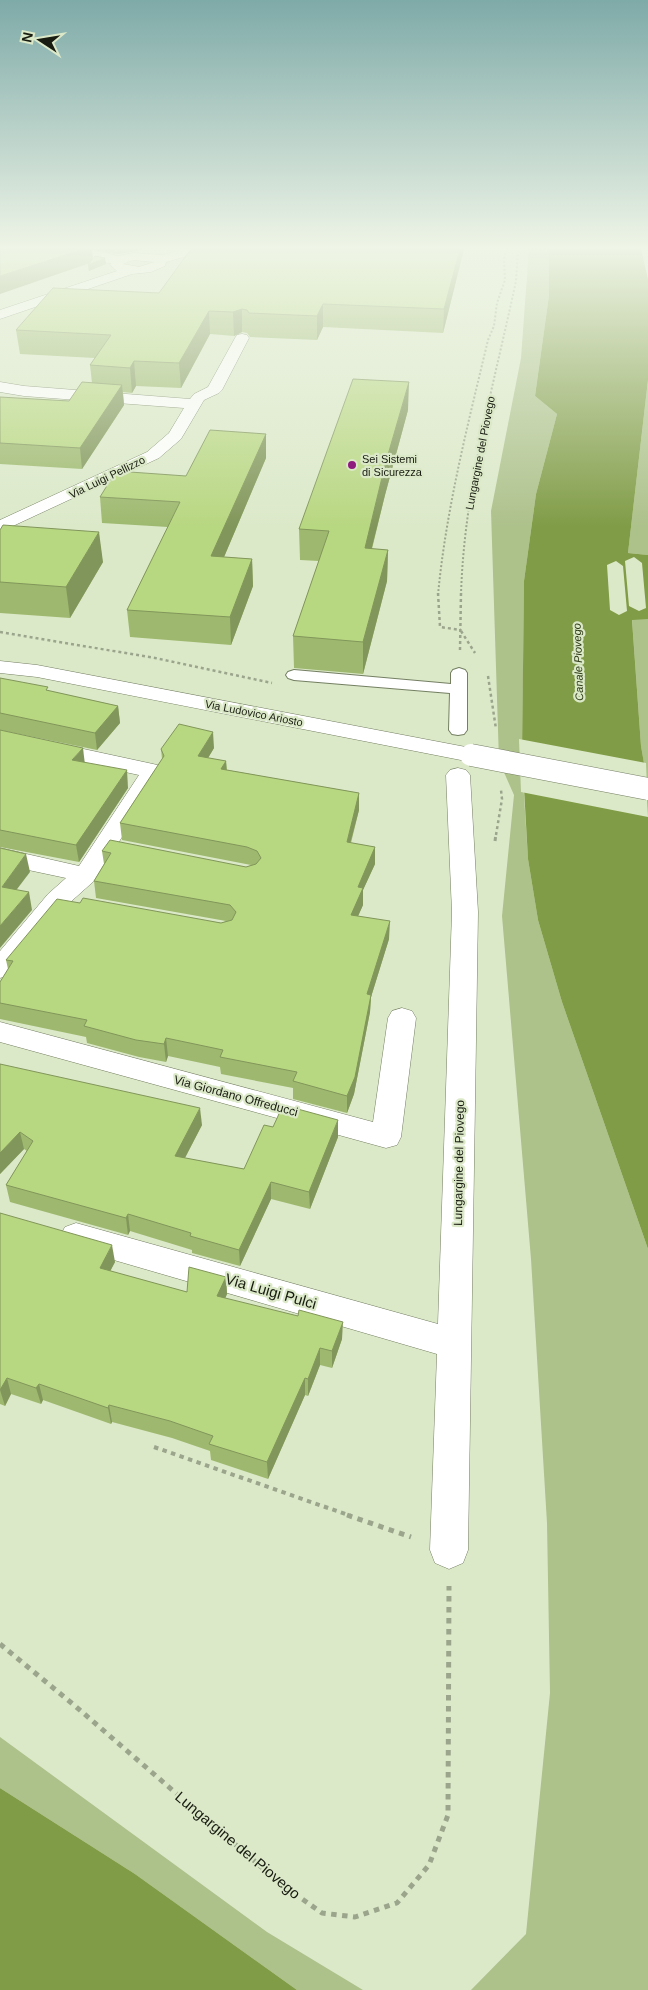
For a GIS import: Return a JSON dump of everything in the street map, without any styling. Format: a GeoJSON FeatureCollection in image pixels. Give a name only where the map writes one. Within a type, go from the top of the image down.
{"type":"FeatureCollection","features":[{"type":"Feature","properties":{"kind":"street","name":"Via Luigi Pellizzo"},"geometry":{"type":"LineString","coordinates":[[0,528],[153,454],[176,436],[199,397],[214,390],[240,342]]}},
{"type":"Feature","properties":{"kind":"street"},"geometry":{"type":"LineString","coordinates":[[2,387],[24,391],[194,404]]}},
{"type":"Feature","properties":{"kind":"street","name":"Via Ludovico Ariosto"},"geometry":{"type":"LineString","coordinates":[[0,660],[37,671],[465,765],[648,789]]}},
{"type":"Feature","properties":{"kind":"street","name":"Via Ludovico Ariosto"},"geometry":{"type":"LineString","coordinates":[[0,667],[37,671]]}},
{"type":"Feature","properties":{"kind":"street"},"geometry":{"type":"LineString","coordinates":[[0,738],[153,771],[115,848],[58,900],[0,969]]}},
{"type":"Feature","properties":{"kind":"street","name":"Lungargine del Piovego"},"geometry":{"type":"LineString","coordinates":[[449,1550],[450,1448],[455,1344],[465,912],[465,765]]}},
{"type":"Feature","properties":{"kind":"street"},"geometry":{"type":"LineString","coordinates":[[0,856],[85,875]]}},
{"type":"Feature","properties":{"kind":"street"},"geometry":{"type":"LineString","coordinates":[[58,900],[86,906]]}},
{"type":"Feature","properties":{"kind":"street","name":"Via Giordano Offreducci"},"geometry":{"type":"LineString","coordinates":[[0,1032],[386,1137],[402,1018]]}},
{"type":"Feature","properties":{"kind":"street","name":"Via Luigi Pulci"},"geometry":{"type":"LineString","coordinates":[[47,1228],[455,1344]]}},
{"type":"Feature","properties":{"kind":"lane"},"geometry":{"type":"LineString","coordinates":[[294,675],[458,681],[458,730]]}},
{"type":"Feature","properties":{"kind":"path","name":"Lungargine del Piovego"},"geometry":{"type":"LineString","coordinates":[[488,342],[442,554],[438,596],[440,628],[461,630],[462,559],[471,490],[503,342]]}},
{"type":"Feature","properties":{"kind":"path"},"geometry":{"type":"LineString","coordinates":[[0,632],[155,658],[274,683]]}},
{"type":"Feature","properties":{"kind":"path"},"geometry":{"type":"LineString","coordinates":[[154,1447],[449,1550]]}},
{"type":"Feature","properties":{"kind":"path","name":"Lungargine del Piovego"},"geometry":{"type":"LineString","coordinates":[[0,1644],[74,1705],[281,1884],[322,1913],[355,1917],[397,1903],[429,1865],[448,1814],[449,1550]]}},
{"type":"Feature","properties":{"kind":"shaded area"},"geometry":{"type":"Polygon","coordinates":[[[522,342],[543,342],[535,396],[557,414],[536,494],[524,581],[522,764],[528,859],[538,920],[562,1002],[648,1249],[648,1990],[471,1990],[526,1934],[550,1693],[547,1523],[531,1259],[502,916],[514,795],[499,761],[491,511],[521,358],[522,342]]]}},
{"type":"Feature","properties":{"kind":"shaded area"},"geometry":{"type":"Polygon","coordinates":[[[648,380],[648,555],[628,553],[648,380]]]}},
{"type":"Feature","properties":{"kind":"shaded area"},"geometry":{"type":"Polygon","coordinates":[[[632,619],[648,619],[648,786],[641,746],[632,619]]]}},
{"type":"Feature","properties":{"kind":"shaded area"},"geometry":{"type":"Polygon","coordinates":[[[0,1737],[267,1932],[363,1990],[297,1990],[135,1874],[0,1788],[0,1737]]]}},
{"type":"Feature","properties":{"kind":"water","name":"Canale Piovego"},"geometry":{"type":"Polygon","coordinates":[[[543,342],[648,342],[648,380],[628,553],[648,555],[648,619],[632,620],[641,746],[648,786],[648,1249],[562,1002],[538,920],[528,859],[522,753],[524,581],[536,494],[557,414],[535,396],[543,342]],[[634,557],[625,561],[629,606],[639,611],[646,608],[642,563],[634,557]],[[616,561],[607,565],[610,610],[619,615],[627,611],[623,566],[616,561]]]}},
{"type":"Feature","properties":{"kind":"water"},"geometry":{"type":"Polygon","coordinates":[[[0,1788],[135,1874],[297,1990],[0,1990],[0,1788]]]}},
{"type":"Feature","properties":{"kind":"pier"},"geometry":{"type":"Polygon","coordinates":[[[519,739],[646,763],[648,817],[521,792],[519,739]]]}},
{"type":"Feature","properties":{"kind":"building"},"geometry":{"type":"Polygon","coordinates":[[[106,342],[191,342],[179,363],[134,361],[130,368],[90,365],[106,342]]]}},
{"type":"Feature","properties":{"kind":"building"},"geometry":{"type":"Polygon","coordinates":[[[353,379],[409,382],[385,465],[365,548],[388,550],[363,642],[293,636],[329,531],[299,529],[353,379]]]}},
{"type":"Feature","properties":{"kind":"building"},"geometry":{"type":"Polygon","coordinates":[[[82,382],[122,385],[80,448],[0,443],[0,397],[69,401],[82,382]]]}},
{"type":"Feature","properties":{"kind":"building"},"geometry":{"type":"Polygon","coordinates":[[[210,430],[266,434],[211,556],[252,559],[230,617],[127,610],[180,502],[100,497],[116,471],[186,476],[210,430]]]}},
{"type":"Feature","properties":{"kind":"building"},"geometry":{"type":"Polygon","coordinates":[[[3,525],[99,532],[66,587],[0,582],[0,530],[3,525]]]}},
{"type":"Feature","properties":{"kind":"building"},"geometry":{"type":"Polygon","coordinates":[[[0,678],[48,687],[46,690],[118,706],[95,733],[0,713],[0,678]]]}},
{"type":"Feature","properties":{"kind":"building"},"geometry":{"type":"Polygon","coordinates":[[[179,724],[213,732],[198,756],[226,761],[221,769],[359,793],[347,842],[375,847],[358,887],[363,888],[351,915],[390,921],[367,994],[371,995],[355,1077],[347,1096],[293,1081],[297,1072],[220,1057],[223,1050],[166,1038],[164,1044],[136,1040],[84,1026],[87,1020],[0,1003],[0,982],[13,961],[6,960],[57,899],[80,903],[83,898],[221,923],[232,920],[236,912],[230,905],[94,881],[111,853],[102,851],[110,840],[246,867],[256,864],[261,858],[257,851],[247,847],[120,823],[164,756],[161,749],[179,724]]]}},
{"type":"Feature","properties":{"kind":"building"},"geometry":{"type":"Polygon","coordinates":[[[0,730],[83,748],[72,760],[127,770],[76,845],[0,830],[0,730]]]}},
{"type":"Feature","properties":{"kind":"building"},"geometry":{"type":"Polygon","coordinates":[[[0,848],[26,854],[2,887],[29,892],[0,926],[0,848]]]}},
{"type":"Feature","properties":{"kind":"building"},"geometry":{"type":"Polygon","coordinates":[[[0,1064],[200,1108],[175,1156],[244,1169],[264,1125],[273,1127],[283,1105],[338,1120],[309,1192],[271,1182],[239,1250],[190,1236],[191,1233],[128,1214],[126,1218],[6,1185],[33,1141],[20,1132],[0,1153],[0,1064]]]}},
{"type":"Feature","properties":{"kind":"building"},"geometry":{"type":"Polygon","coordinates":[[[0,1213],[112,1245],[100,1268],[187,1292],[189,1267],[226,1277],[217,1296],[298,1316],[299,1310],[343,1322],[332,1351],[320,1348],[308,1379],[305,1378],[267,1462],[209,1444],[213,1436],[170,1421],[109,1405],[108,1408],[39,1384],[36,1388],[7,1378],[0,1390],[0,1213]]]}},
{"type":"Feature","properties":{"kind":"place","name":"Sei Sistemi di Sicurezza"},"geometry":{"type":"Point","coordinates":[352,465]}}]}
